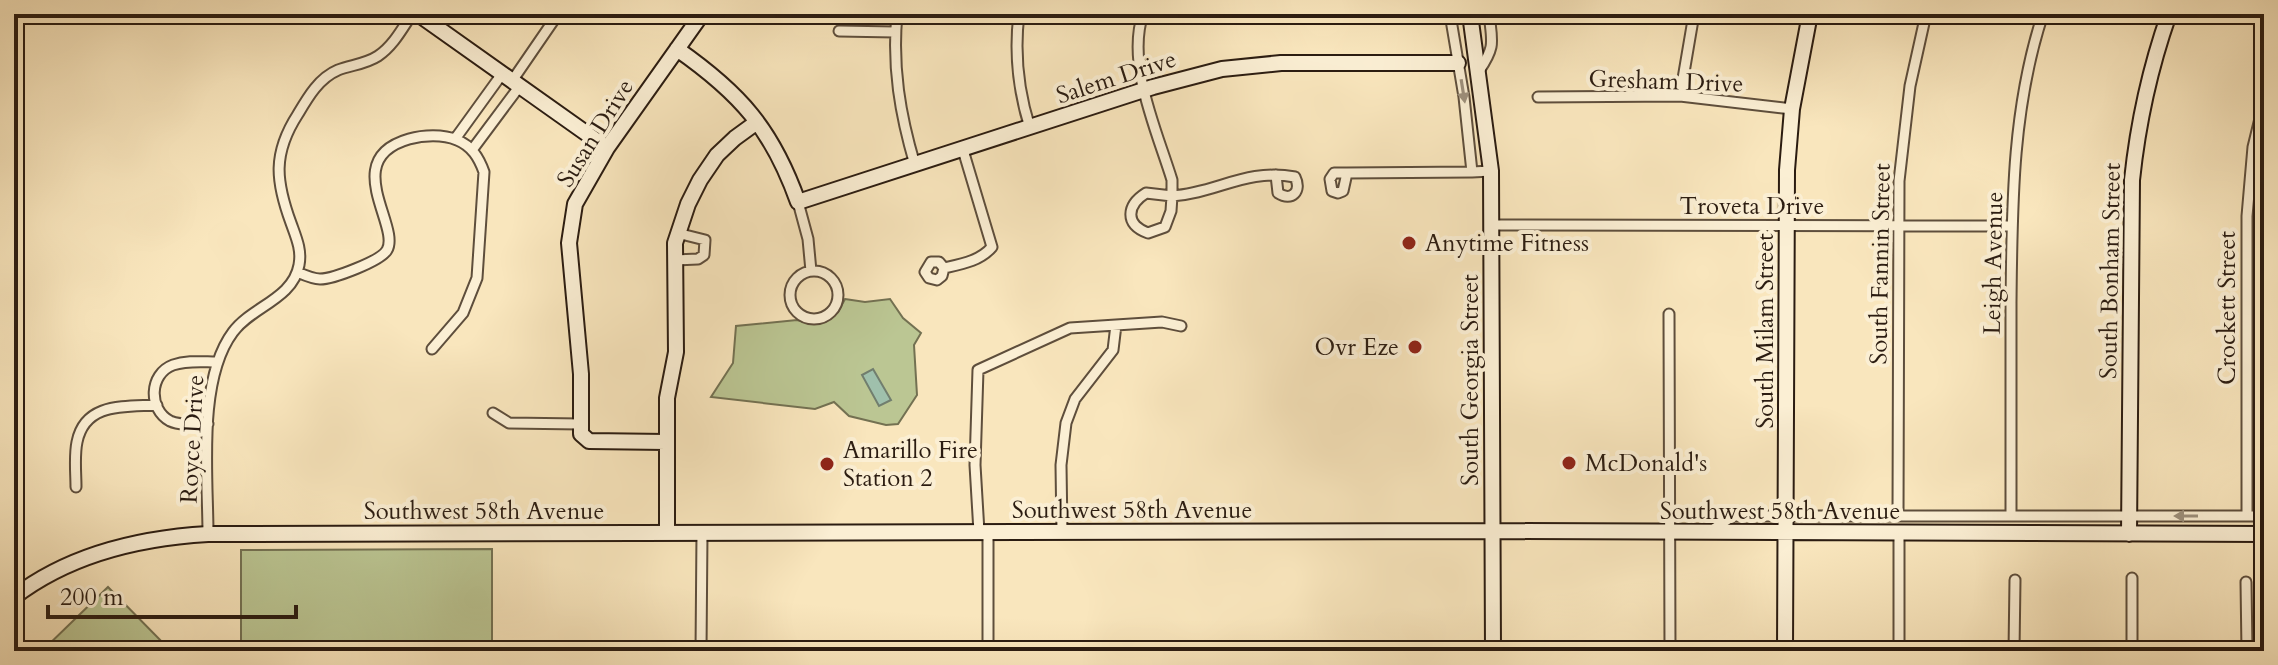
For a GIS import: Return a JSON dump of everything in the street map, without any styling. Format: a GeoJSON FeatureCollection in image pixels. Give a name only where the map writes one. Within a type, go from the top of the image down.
{"type":"FeatureCollection","features":[{"type":"Feature","properties":{"kind":"main road"},"geometry":{"type":"LineString","coordinates":[[415,14],[607,148]]}},
{"type":"Feature","properties":{"kind":"main road","name":"Susan Drive"},"geometry":{"type":"LineString","coordinates":[[580,429],[581,374],[569,243],[575,204],[607,148],[702,14]]}},
{"type":"Feature","properties":{"kind":"main road","name":"South Georgia Street"},"geometry":{"type":"LineString","coordinates":[[1470,14],[1491,171],[1493,651]]}},
{"type":"Feature","properties":{"kind":"main road","name":"South Milam Street"},"geometry":{"type":"LineString","coordinates":[[1785,651],[1787,170],[1792,109],[1810,14]]}},
{"type":"Feature","properties":{"kind":"main road","name":"South Bonham Street"},"geometry":{"type":"LineString","coordinates":[[2129,534],[2132,180],[2145,94],[2169,14]]}},
{"type":"Feature","properties":{"kind":"main road"},"geometry":{"type":"LineString","coordinates":[[677,49],[723,83],[757,122],[771,140],[798,202]]}},
{"type":"Feature","properties":{"kind":"main road","name":"Salem Drive"},"geometry":{"type":"LineString","coordinates":[[798,202],[1204,73],[1250,65],[1458,63]]}},
{"type":"Feature","properties":{"kind":"main road"},"geometry":{"type":"LineString","coordinates":[[667,533],[667,398],[676,352],[677,233],[700,180],[717,155],[757,122]]}},
{"type":"Feature","properties":{"kind":"main road"},"geometry":{"type":"LineString","coordinates":[[580,429],[589,441],[666,442]]}},
{"type":"Feature","properties":{"kind":"main road","name":"Southwest 58th Avenue"},"geometry":{"type":"LineString","coordinates":[[14,597],[57,570],[98,553],[166,536],[208,534],[1492,531],[2264,534]]}},
{"type":"Feature","properties":{"kind":"street"},"geometry":{"type":"LineString","coordinates":[[415,14],[390,47],[376,58],[336,71],[323,79],[286,136],[280,155],[278,187],[300,253],[297,272],[317,279],[329,279],[379,258],[387,250],[390,240],[375,188],[375,175],[381,158],[390,148],[418,136],[455,139],[472,150],[484,172],[477,278],[463,313],[432,349]]}},
{"type":"Feature","properties":{"kind":"street"},"geometry":{"type":"LineString","coordinates":[[472,150],[511,81],[558,14]]}},
{"type":"Feature","properties":{"kind":"street"},"geometry":{"type":"LineString","coordinates":[[897,14],[898,96],[915,165]]}},
{"type":"Feature","properties":{"kind":"street"},"geometry":{"type":"LineString","coordinates":[[1019,14],[1016,62],[1030,128]]}},
{"type":"Feature","properties":{"kind":"street"},"geometry":{"type":"LineString","coordinates":[[1143,14],[1137,61],[1172,180],[1172,196],[1165,227],[1148,233],[1139,230],[1132,222],[1131,211],[1135,200],[1146,193],[1172,196],[1189,195],[1255,174],[1276,175]]}},
{"type":"Feature","properties":{"kind":"street"},"geometry":{"type":"LineString","coordinates":[[1450,14],[1472,172]]}},
{"type":"Feature","properties":{"kind":"street"},"geometry":{"type":"LineString","coordinates":[[1479,71],[1494,44],[1489,14]]}},
{"type":"Feature","properties":{"kind":"street"},"geometry":{"type":"LineString","coordinates":[[1680,96],[1694,14]]}},
{"type":"Feature","properties":{"kind":"street","name":"South Fannin Street"},"geometry":{"type":"LineString","coordinates":[[1898,516],[1898,226],[1903,132],[1926,14]]}},
{"type":"Feature","properties":{"kind":"street","name":"Leigh Avenue"},"geometry":{"type":"LineString","coordinates":[[2011,516],[2011,226],[2017,125],[2022,88],[2043,14]]}},
{"type":"Feature","properties":{"kind":"street"},"geometry":{"type":"LineString","coordinates":[[839,31],[895,32]]}},
{"type":"Feature","properties":{"kind":"street"},"geometry":{"type":"LineString","coordinates":[[455,139],[511,81]]}},
{"type":"Feature","properties":{"kind":"street","name":"Gresham Drive"},"geometry":{"type":"LineString","coordinates":[[1538,97],[1680,96],[1792,109]]}},
{"type":"Feature","properties":{"kind":"street","name":"Crockett Street"},"geometry":{"type":"LineString","coordinates":[[2247,516],[2247,216],[2253,147],[2264,102]]}},
{"type":"Feature","properties":{"kind":"street"},"geometry":{"type":"LineString","coordinates":[[944,268],[985,256],[992,247],[963,150]]}},
{"type":"Feature","properties":{"kind":"street"},"geometry":{"type":"LineString","coordinates":[[1347,173],[1491,171]]}},
{"type":"Feature","properties":{"kind":"street"},"geometry":{"type":"LineString","coordinates":[[798,202],[808,239],[811,271]]}},
{"type":"Feature","properties":{"kind":"street","name":"Troveta Drive"},"geometry":{"type":"LineString","coordinates":[[1492,225],[2011,226]]}},
{"type":"Feature","properties":{"kind":"street"},"geometry":{"type":"LineString","coordinates":[[675,260],[698,259],[707,247],[705,240],[677,233]]}},
{"type":"Feature","properties":{"kind":"street"},"geometry":{"type":"LineString","coordinates":[[811,271],[830,277],[836,286],[836,301],[829,313],[820,318],[800,315],[790,297],[791,287],[802,274],[811,271]]}},
{"type":"Feature","properties":{"kind":"street","name":"Royce Drive"},"geometry":{"type":"LineString","coordinates":[[208,534],[208,424],[213,373],[232,333],[243,320],[281,294],[297,272]]}},
{"type":"Feature","properties":{"kind":"street"},"geometry":{"type":"LineString","coordinates":[[1669,314],[1670,651]]}},
{"type":"Feature","properties":{"kind":"street"},"geometry":{"type":"LineString","coordinates":[[988,651],[983,532],[975,465],[978,370],[1070,328],[1162,322],[1181,326]]}},
{"type":"Feature","properties":{"kind":"street"},"geometry":{"type":"LineString","coordinates":[[1062,532],[1061,465],[1066,423],[1075,399],[1113,350],[1116,325]]}},
{"type":"Feature","properties":{"kind":"street"},"geometry":{"type":"LineString","coordinates":[[208,424],[180,424],[168,420],[157,405],[153,387],[167,368],[196,361],[217,362]]}},
{"type":"Feature","properties":{"kind":"street"},"geometry":{"type":"LineString","coordinates":[[76,487],[77,441],[89,420],[97,412],[109,408],[157,405]]}},
{"type":"Feature","properties":{"kind":"street"},"geometry":{"type":"LineString","coordinates":[[493,413],[509,423],[580,429]]}},
{"type":"Feature","properties":{"kind":"street"},"geometry":{"type":"LineString","coordinates":[[1707,533],[1733,516],[2264,516]]}},
{"type":"Feature","properties":{"kind":"street"},"geometry":{"type":"LineString","coordinates":[[701,651],[702,533]]}},
{"type":"Feature","properties":{"kind":"street"},"geometry":{"type":"LineString","coordinates":[[1899,533],[1899,651]]}},
{"type":"Feature","properties":{"kind":"street"},"geometry":{"type":"LineString","coordinates":[[2132,578],[2132,651]]}},
{"type":"Feature","properties":{"kind":"street"},"geometry":{"type":"LineString","coordinates":[[2014,651],[2015,580]]}},
{"type":"Feature","properties":{"kind":"street"},"geometry":{"type":"LineString","coordinates":[[2246,582],[2247,651]]}},
{"type":"Feature","properties":{"kind":"green space"},"geometry":{"type":"Polygon","coordinates":[[[845,299],[865,302],[890,299],[903,318],[921,333],[914,345],[917,395],[898,424],[886,425],[849,416],[834,402],[815,409],[711,397],[733,363],[736,326],[797,320],[811,324],[825,322],[838,312],[845,299]]]}},
{"type":"Feature","properties":{"kind":"green space"},"geometry":{"type":"Polygon","coordinates":[[[492,549],[492,651],[241,651],[241,550],[492,549]]]}},
{"type":"Feature","properties":{"kind":"green space"},"geometry":{"type":"Polygon","coordinates":[[[108,587],[171,651],[42,651],[108,587]]]}},
{"type":"Feature","properties":{"kind":"shaded area"},"geometry":{"type":"Polygon","coordinates":[[[873,369],[891,400],[879,406],[862,375],[873,369]]]}},
{"type":"Feature","properties":{"kind":"place","name":"Anytime Fitness"},"geometry":{"type":"Point","coordinates":[1409,243]}},
{"type":"Feature","properties":{"kind":"place","name":"Ovr Eze"},"geometry":{"type":"Point","coordinates":[1415,347]}},
{"type":"Feature","properties":{"kind":"place","name":"McDonald's"},"geometry":{"type":"Point","coordinates":[1569,463]}},
{"type":"Feature","properties":{"kind":"place","name":"Amarillo Fire Station 2"},"geometry":{"type":"Point","coordinates":[827,464]}}]}
